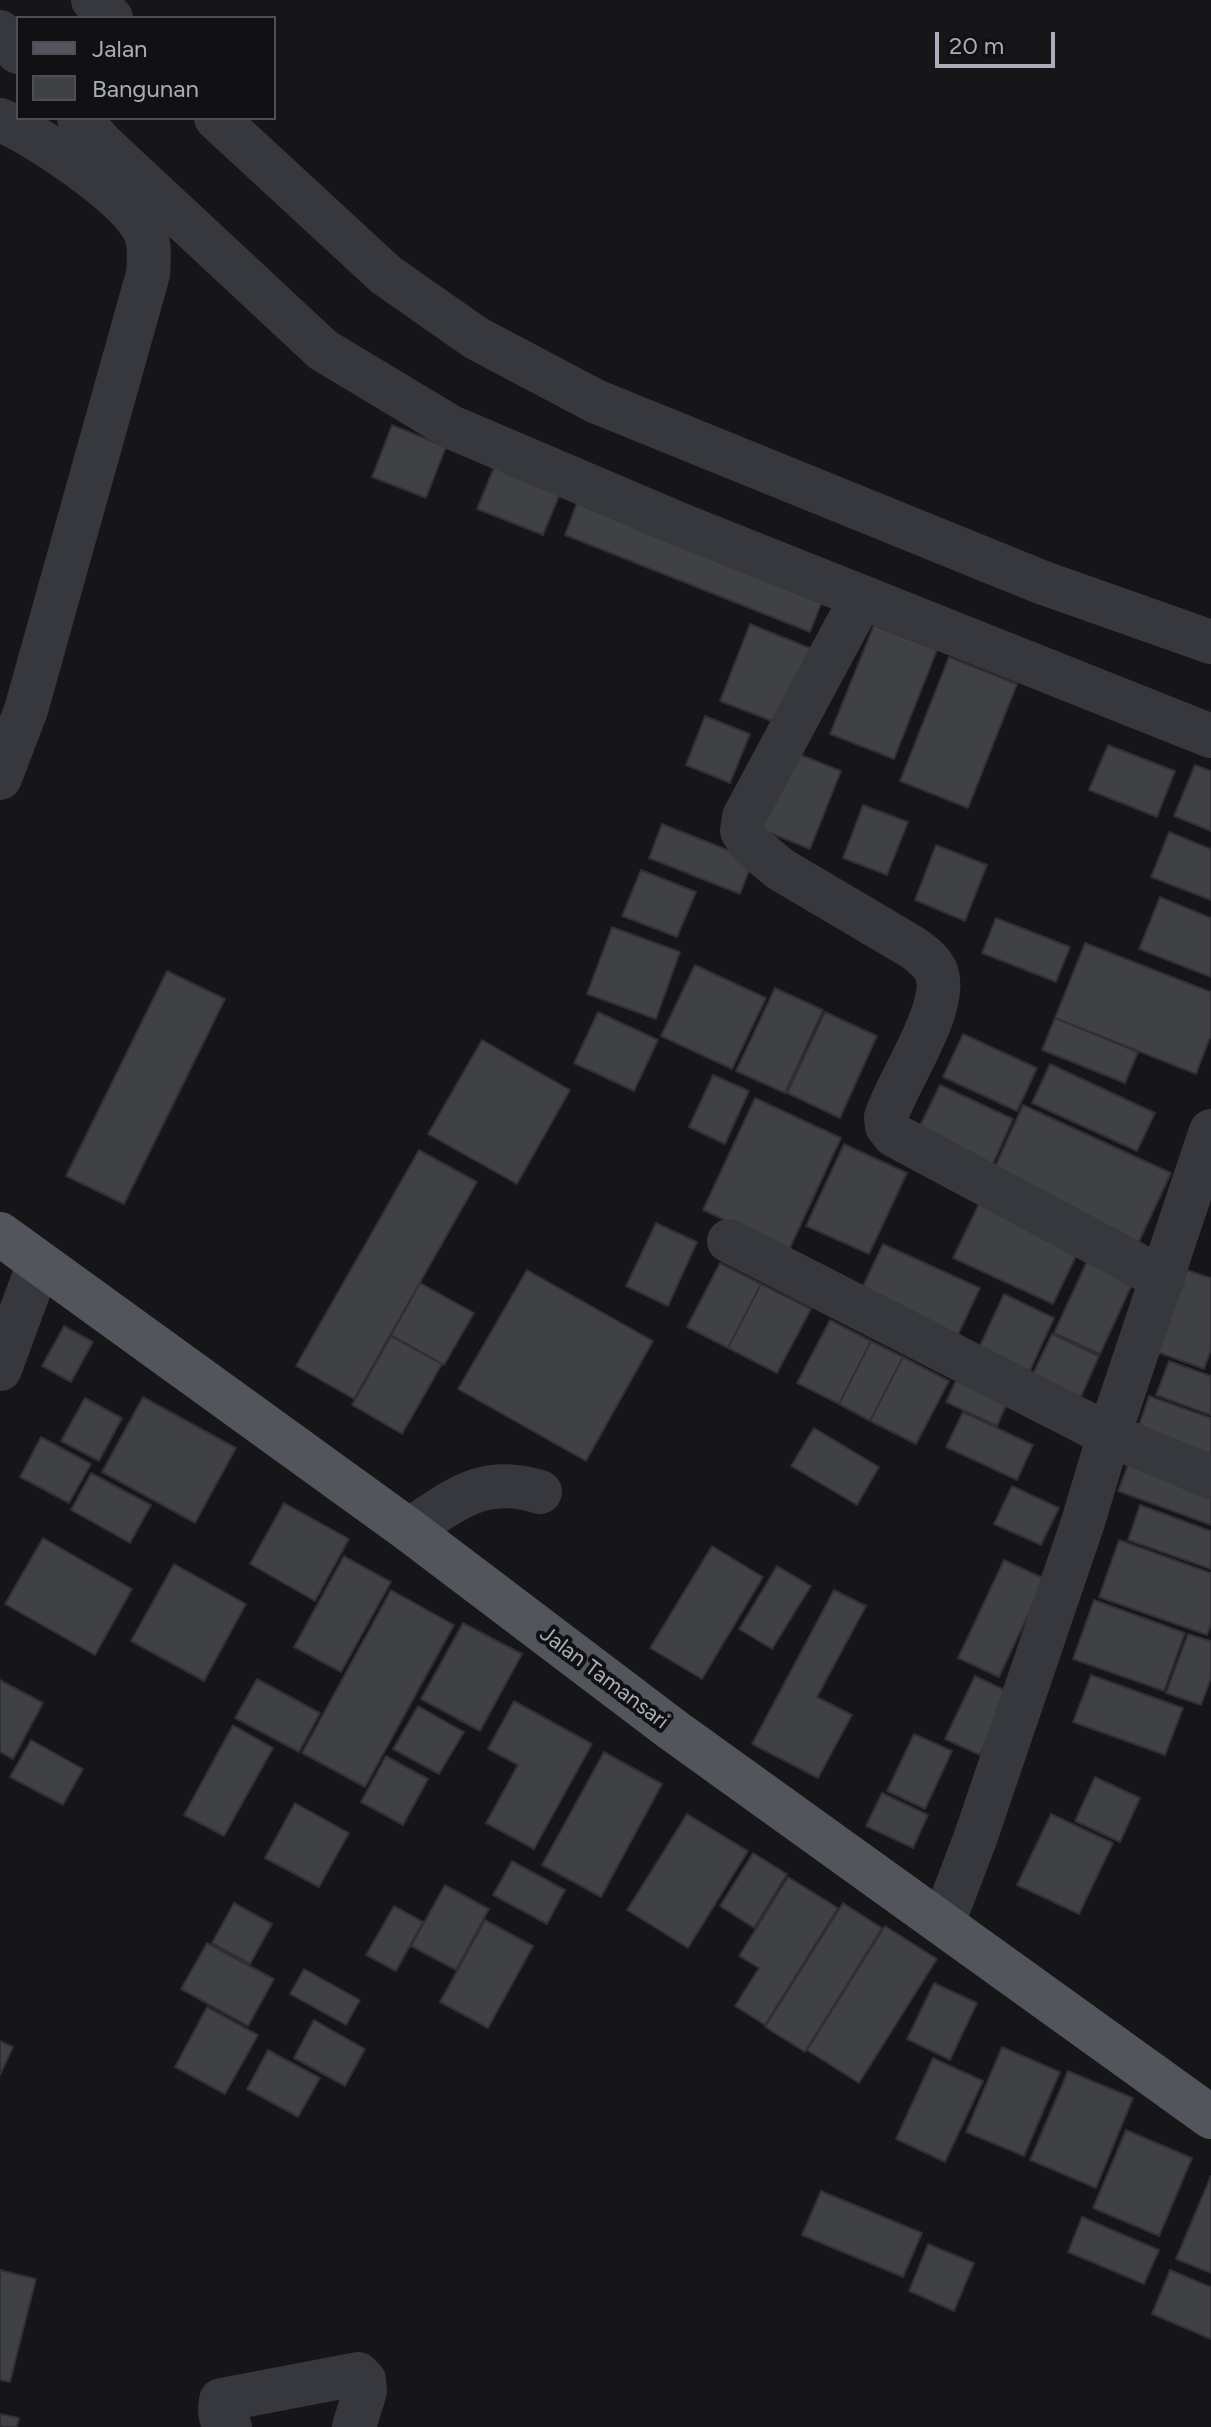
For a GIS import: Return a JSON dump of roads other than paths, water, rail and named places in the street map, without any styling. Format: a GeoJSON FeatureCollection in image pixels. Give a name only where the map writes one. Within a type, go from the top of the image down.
{"type":"FeatureCollection","features":[{"type":"Feature","properties":{"kind":"main road","name":"Jalan Tamansari"},"geometry":{"type":"LineString","coordinates":[[0,1234],[409,1530],[673,1730],[1211,2117]]}},
{"type":"Feature","properties":{"kind":"street"},"geometry":{"type":"LineString","coordinates":[[93,0],[109,16]]}},
{"type":"Feature","properties":{"kind":"street"},"geometry":{"type":"LineString","coordinates":[[0,32],[16,50]]}},
{"type":"Feature","properties":{"kind":"street"},"geometry":{"type":"LineString","coordinates":[[0,120],[73,163],[114,194],[143,227],[149,251],[148,274],[26,710],[0,778]]}},
{"type":"Feature","properties":{"kind":"street"},"geometry":{"type":"LineString","coordinates":[[81,120],[102,144],[323,350],[451,427],[681,525],[1211,736]]}},
{"type":"Feature","properties":{"kind":"street"},"geometry":{"type":"LineString","coordinates":[[218,120],[386,275],[476,338],[595,401],[1041,582],[1211,642]]}},
{"type":"Feature","properties":{"kind":"street"},"geometry":{"type":"LineString","coordinates":[[862,597],[744,817],[742,831],[750,844],[780,869],[912,947],[929,960],[937,974],[939,988],[936,1003],[913,1064],[886,1117],[887,1126],[894,1135],[1163,1279]]}},
{"type":"Feature","properties":{"kind":"street"},"geometry":{"type":"LineString","coordinates":[[943,1923],[975,1839],[1073,1552],[1211,1131]]}},
{"type":"Feature","properties":{"kind":"street"},"geometry":{"type":"LineString","coordinates":[[729,1241],[1109,1435],[1211,1477]]}},
{"type":"Feature","properties":{"kind":"street"},"geometry":{"type":"LineString","coordinates":[[0,1369],[39,1263]]}},
{"type":"Feature","properties":{"kind":"street"},"geometry":{"type":"LineString","coordinates":[[409,1530],[483,1487],[517,1484],[540,1492]]}},
{"type":"Feature","properties":{"kind":"street"},"geometry":{"type":"LineString","coordinates":[[230,2427],[223,2422],[219,2412],[221,2400],[358,2374],[364,2380],[365,2391],[354,2427]]}}]}
